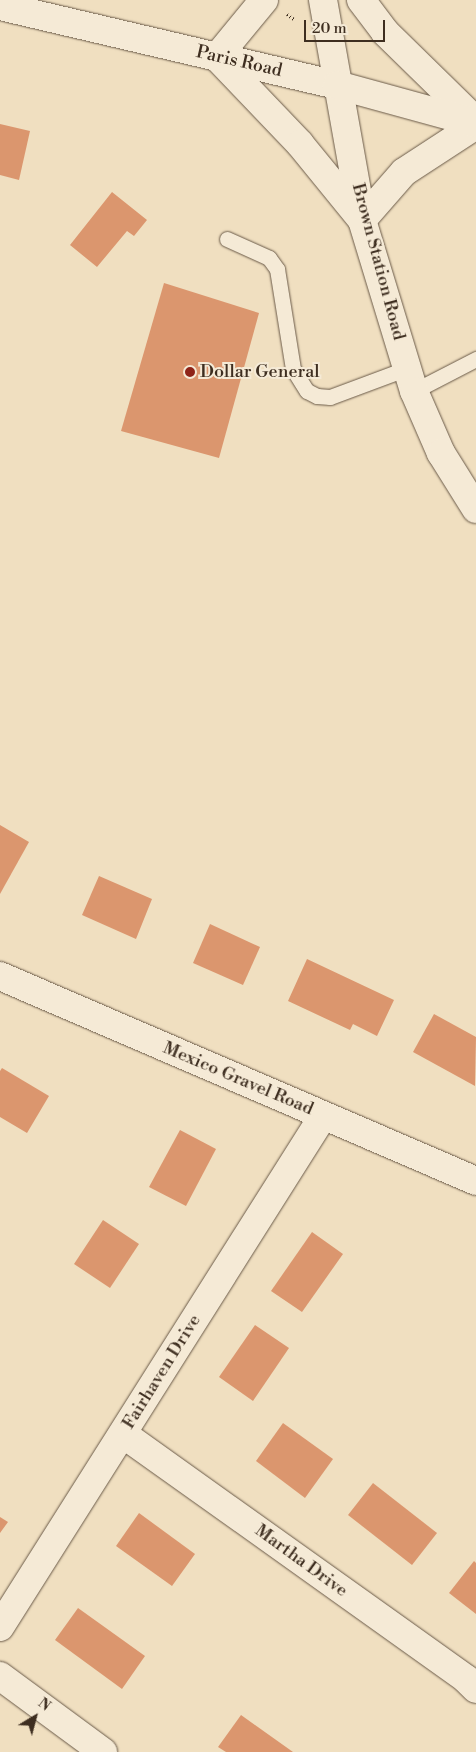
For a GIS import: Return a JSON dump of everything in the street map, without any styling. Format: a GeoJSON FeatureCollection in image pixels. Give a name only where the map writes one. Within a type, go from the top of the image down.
{"type":"FeatureCollection","features":[{"type":"Feature","properties":{"kind":"street"},"geometry":{"type":"LineString","coordinates":[[264,0],[217,57],[300,144],[362,220],[404,172],[476,123],[385,32],[361,0]]}},
{"type":"Feature","properties":{"kind":"street","name":"Brown Station Road"},"geometry":{"type":"LineString","coordinates":[[323,0],[362,220],[411,379],[441,453],[476,508]]}},
{"type":"Feature","properties":{"kind":"street","name":"Paris Road"},"geometry":{"type":"LineString","coordinates":[[0,6],[337,85],[476,123]]}},
{"type":"Feature","properties":{"kind":"street","name":"Mexico Gravel Road"},"geometry":{"type":"LineString","coordinates":[[0,976],[476,1181]]}},
{"type":"Feature","properties":{"kind":"street","name":"Fairhaven Drive"},"geometry":{"type":"LineString","coordinates":[[0,1628],[323,1116]]}},
{"type":"Feature","properties":{"kind":"street","name":"Martha Drive"},"geometry":{"type":"LineString","coordinates":[[123,1434],[466,1679],[476,1689]]}},
{"type":"Feature","properties":{"kind":"street"},"geometry":{"type":"LineString","coordinates":[[0,1676],[103,1752]]}},
{"type":"Feature","properties":{"kind":"lane"},"geometry":{"type":"LineString","coordinates":[[227,239],[269,258],[277,269],[293,369],[306,391],[317,396],[330,397],[411,379],[476,359]]}},
{"type":"Feature","properties":{"kind":"building"},"geometry":{"type":"Polygon","coordinates":[[[0,124],[30,131],[19,180],[0,175],[0,124]]]}},
{"type":"Feature","properties":{"kind":"building"},"geometry":{"type":"Polygon","coordinates":[[[112,192],[147,220],[134,236],[127,231],[97,267],[70,245],[112,192]]]}},
{"type":"Feature","properties":{"kind":"building","name":"Dollar General"},"geometry":{"type":"Polygon","coordinates":[[[164,283],[259,313],[219,458],[121,431],[164,283]]]}},
{"type":"Feature","properties":{"kind":"building"},"geometry":{"type":"Polygon","coordinates":[[[0,825],[29,842],[0,894],[0,825]]]}},
{"type":"Feature","properties":{"kind":"building"},"geometry":{"type":"Polygon","coordinates":[[[99,876],[152,899],[136,939],[82,915],[99,876]]]}},
{"type":"Feature","properties":{"kind":"building"},"geometry":{"type":"Polygon","coordinates":[[[210,924],[260,947],[243,985],[193,963],[210,924]]]}},
{"type":"Feature","properties":{"kind":"building"},"geometry":{"type":"Polygon","coordinates":[[[307,959],[394,1000],[377,1036],[353,1024],[350,1030],[288,1001],[307,959]]]}},
{"type":"Feature","properties":{"kind":"building"},"geometry":{"type":"Polygon","coordinates":[[[434,1014],[476,1037],[475,1086],[413,1052],[434,1014]]]}},
{"type":"Feature","properties":{"kind":"building"},"geometry":{"type":"Polygon","coordinates":[[[2,1068],[49,1096],[27,1133],[0,1117],[0,1071],[2,1068]]]}},
{"type":"Feature","properties":{"kind":"building"},"geometry":{"type":"Polygon","coordinates":[[[180,1130],[216,1149],[186,1206],[149,1187],[180,1130]]]}},
{"type":"Feature","properties":{"kind":"building"},"geometry":{"type":"Polygon","coordinates":[[[103,1220],[139,1244],[110,1288],[74,1264],[103,1220]]]}},
{"type":"Feature","properties":{"kind":"building"},"geometry":{"type":"Polygon","coordinates":[[[312,1232],[343,1254],[302,1312],[271,1291],[312,1232]]]}},
{"type":"Feature","properties":{"kind":"building"},"geometry":{"type":"Polygon","coordinates":[[[255,1325],[289,1348],[253,1401],[219,1377],[255,1325]]]}},
{"type":"Feature","properties":{"kind":"building"},"geometry":{"type":"Polygon","coordinates":[[[283,1423],[333,1459],[305,1498],[256,1461],[283,1423]]]}},
{"type":"Feature","properties":{"kind":"building"},"geometry":{"type":"Polygon","coordinates":[[[373,1483],[437,1533],[412,1565],[348,1515],[373,1483]]]}},
{"type":"Feature","properties":{"kind":"building"},"geometry":{"type":"Polygon","coordinates":[[[139,1513],[195,1554],[172,1586],[116,1546],[139,1513]]]}},
{"type":"Feature","properties":{"kind":"building"},"geometry":{"type":"Polygon","coordinates":[[[0,1517],[8,1522],[0,1533],[0,1517]]]}},
{"type":"Feature","properties":{"kind":"building"},"geometry":{"type":"Polygon","coordinates":[[[474,1561],[476,1563],[476,1614],[449,1593],[474,1561]]]}},
{"type":"Feature","properties":{"kind":"building"},"geometry":{"type":"Polygon","coordinates":[[[78,1608],[145,1656],[122,1689],[55,1640],[78,1608]]]}},
{"type":"Feature","properties":{"kind":"building"},"geometry":{"type":"Polygon","coordinates":[[[241,1715],[293,1752],[226,1752],[218,1747],[241,1715]]]}},
{"type":"Feature","properties":{"kind":"place","name":"Dollar General"},"geometry":{"type":"Point","coordinates":[190,372]}}]}
